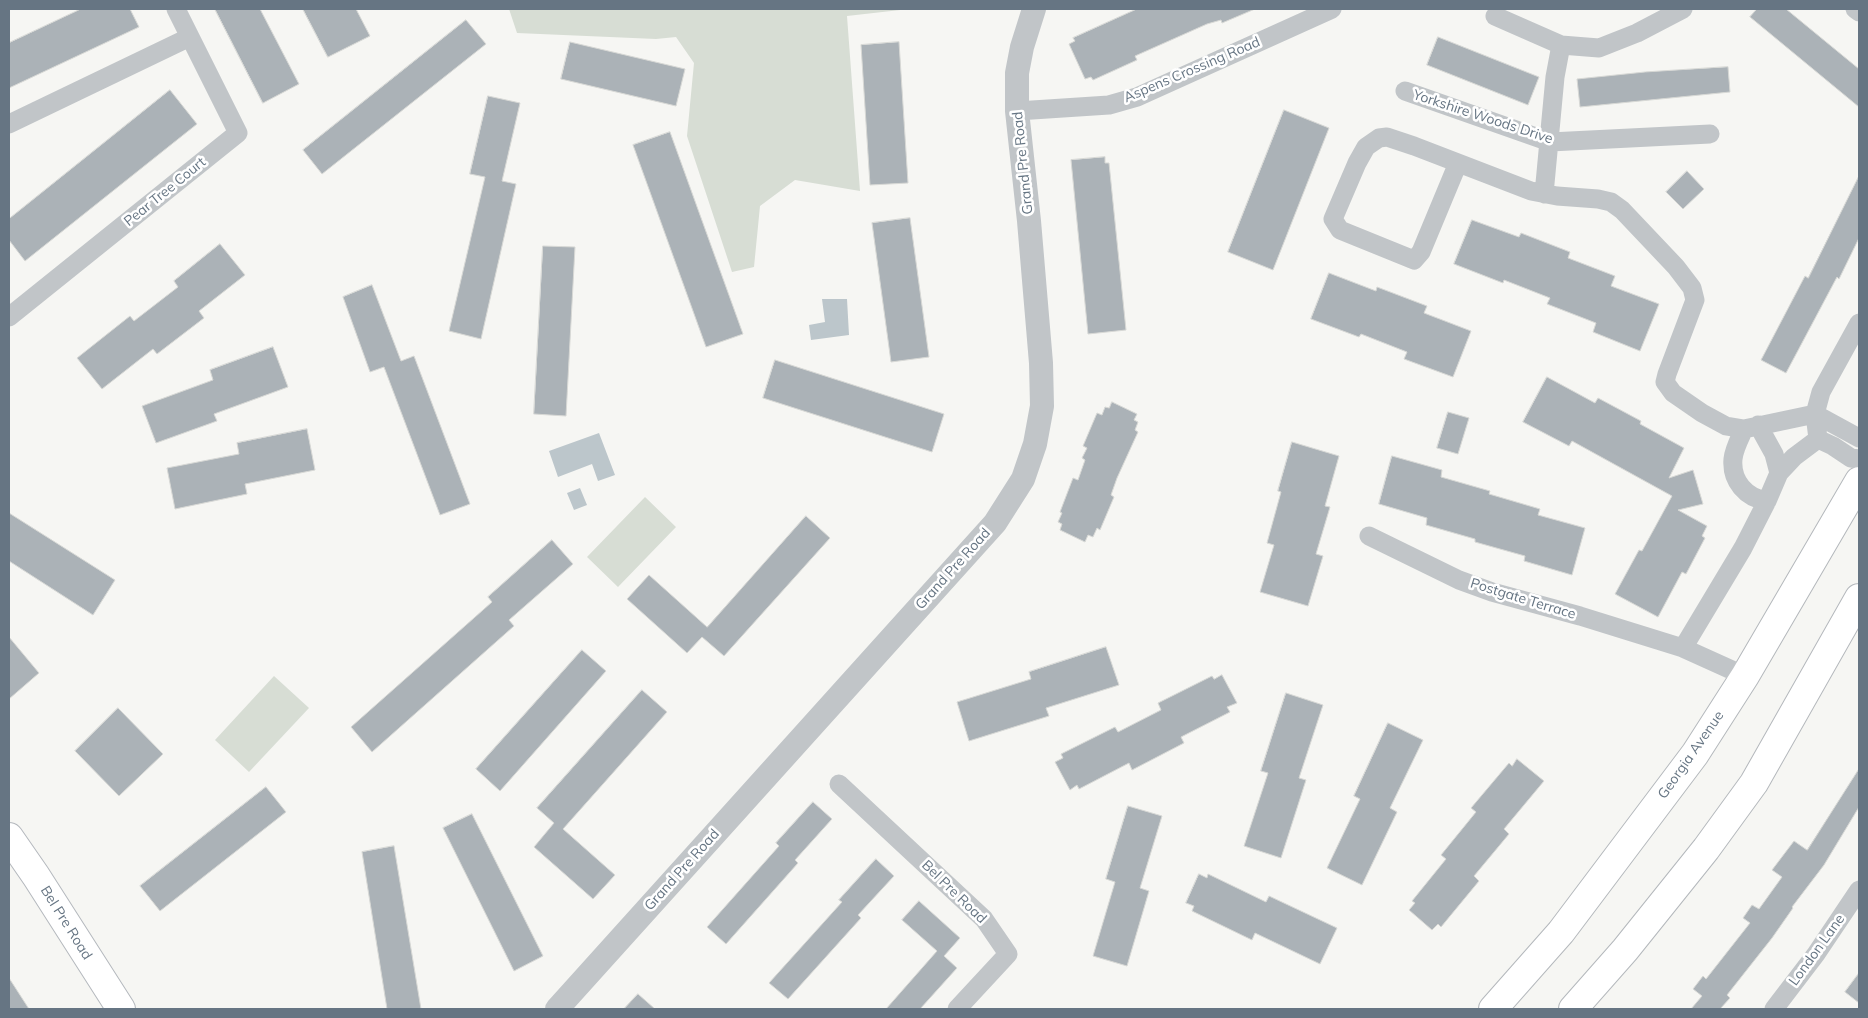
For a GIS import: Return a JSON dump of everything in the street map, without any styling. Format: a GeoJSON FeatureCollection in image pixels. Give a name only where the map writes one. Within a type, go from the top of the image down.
{"type":"FeatureCollection","features":[{"type":"Feature","properties":{"kind":"main road","name":"Georgia Avenue"},"geometry":{"type":"LineString","coordinates":[[1493,1009],[1561,932],[1695,754],[1745,676],[1859,480]]}},
{"type":"Feature","properties":{"kind":"main road"},"geometry":{"type":"LineString","coordinates":[[1573,1009],[1625,950],[1706,849],[1754,784],[1859,598]]}},
{"type":"Feature","properties":{"kind":"main road","name":"Bel Pre Road"},"geometry":{"type":"LineString","coordinates":[[9,837],[121,1009]]}},
{"type":"Feature","properties":{"kind":"street","name":"Pear Tree Court"},"geometry":{"type":"LineString","coordinates":[[9,317],[238,133],[176,9]]}},
{"type":"Feature","properties":{"kind":"street","name":"Grand Pre Road"},"geometry":{"type":"LineString","coordinates":[[557,1009],[995,523],[1023,479],[1035,444],[1042,406],[1041,363],[1031,240],[1017,111],[1017,74],[1022,47],[1034,9]]}},
{"type":"Feature","properties":{"kind":"street","name":"Aspens Crossing Road"},"geometry":{"type":"LineString","coordinates":[[1017,111],[1109,105],[1137,97],[1332,9]]}},
{"type":"Feature","properties":{"kind":"street"},"geometry":{"type":"LineString","coordinates":[[1495,16],[1561,45],[1599,48],[1637,33],[1683,9]]}},
{"type":"Feature","properties":{"kind":"street"},"geometry":{"type":"LineString","coordinates":[[1855,9],[1859,12]]}},
{"type":"Feature","properties":{"kind":"street"},"geometry":{"type":"LineString","coordinates":[[9,124],[190,37]]}},
{"type":"Feature","properties":{"kind":"street"},"geometry":{"type":"LineString","coordinates":[[1544,194],[1555,77],[1561,45]]}},
{"type":"Feature","properties":{"kind":"street","name":"Yorkshire Woods Drive"},"geometry":{"type":"LineString","coordinates":[[1405,91],[1550,142],[1710,134]]}},
{"type":"Feature","properties":{"kind":"street"},"geometry":{"type":"LineString","coordinates":[[1458,163],[1421,252],[1414,260],[1340,230],[1333,219],[1361,156],[1366,147],[1378,138],[1387,138],[1405,143],[1458,163],[1531,191],[1611,202],[1622,210],[1676,267],[1692,288],[1695,300],[1665,382],[1673,393],[1702,413],[1726,426],[1751,427],[1815,414],[1859,438]]}},
{"type":"Feature","properties":{"kind":"street"},"geometry":{"type":"LineString","coordinates":[[1818,439],[1815,414],[1821,392],[1859,323]]}},
{"type":"Feature","properties":{"kind":"street"},"geometry":{"type":"LineString","coordinates":[[1751,427],[1774,454],[1779,473]]}},
{"type":"Feature","properties":{"kind":"street"},"geometry":{"type":"LineString","coordinates":[[1751,427],[1733,458],[1733,469],[1739,485],[1748,495],[1767,501]]}},
{"type":"Feature","properties":{"kind":"street"},"geometry":{"type":"LineString","coordinates":[[1818,439],[1851,458],[1859,458]]}},
{"type":"Feature","properties":{"kind":"street"},"geometry":{"type":"LineString","coordinates":[[1683,648],[1743,548],[1779,473],[1794,457],[1818,439]]}},
{"type":"Feature","properties":{"kind":"street","name":"Postgate Terrace"},"geometry":{"type":"LineString","coordinates":[[1369,536],[1459,580],[1492,592],[1580,616],[1683,648],[1745,676]]}},
{"type":"Feature","properties":{"kind":"street","name":"Bel Pre Road"},"geometry":{"type":"LineString","coordinates":[[838,784],[984,919],[1008,954],[957,1009]]}},
{"type":"Feature","properties":{"kind":"street","name":"London Lane"},"geometry":{"type":"LineString","coordinates":[[1774,1009],[1816,954],[1859,890]]}},
{"type":"Feature","properties":{"kind":"shaded area"},"geometry":{"type":"Polygon","coordinates":[[[509,9],[909,9],[847,16],[860,191],[795,180],[760,206],[754,267],[732,272],[687,136],[694,63],[676,37],[656,39],[517,33],[509,9]]]}},
{"type":"Feature","properties":{"kind":"shaded area"},"geometry":{"type":"Polygon","coordinates":[[[822,299],[847,299],[849,335],[811,340],[809,325],[825,322],[822,299]]]}},
{"type":"Feature","properties":{"kind":"shaded area"},"geometry":{"type":"Polygon","coordinates":[[[599,433],[615,475],[598,481],[592,464],[558,477],[549,451],[599,433]]]}},
{"type":"Feature","properties":{"kind":"shaded area"},"geometry":{"type":"Polygon","coordinates":[[[580,488],[587,505],[574,510],[567,493],[580,488]]]}},
{"type":"Feature","properties":{"kind":"shaded area"},"geometry":{"type":"Polygon","coordinates":[[[645,497],[676,527],[618,587],[587,557],[645,497]]]}},
{"type":"Feature","properties":{"kind":"shaded area"},"geometry":{"type":"Polygon","coordinates":[[[274,676],[309,708],[249,772],[215,740],[274,676]]]}},
{"type":"Feature","properties":{"kind":"building"},"geometry":{"type":"Polygon","coordinates":[[[81,9],[130,9],[139,27],[9,88],[9,43],[81,9]]]}},
{"type":"Feature","properties":{"kind":"building"},"geometry":{"type":"Polygon","coordinates":[[[215,9],[260,9],[299,84],[263,103],[215,9]]]}},
{"type":"Feature","properties":{"kind":"building"},"geometry":{"type":"Polygon","coordinates":[[[303,9],[356,9],[370,36],[328,57],[303,9]]]}},
{"type":"Feature","properties":{"kind":"building"},"geometry":{"type":"Polygon","coordinates":[[[1137,9],[1255,9],[1222,23],[1221,20],[1207,24],[1135,56],[1137,60],[1093,80],[1091,77],[1085,79],[1069,44],[1075,41],[1073,38],[1137,9]]]}},
{"type":"Feature","properties":{"kind":"building"},"geometry":{"type":"Polygon","coordinates":[[[1757,9],[1786,9],[1859,69],[1859,107],[1750,17],[1757,9]]]}},
{"type":"Feature","properties":{"kind":"building"},"geometry":{"type":"Polygon","coordinates":[[[466,20],[486,44],[322,174],[303,150],[466,20]]]}},
{"type":"Feature","properties":{"kind":"building"},"geometry":{"type":"Polygon","coordinates":[[[1438,37],[1539,77],[1528,105],[1427,65],[1438,37]]]}},
{"type":"Feature","properties":{"kind":"building"},"geometry":{"type":"Polygon","coordinates":[[[570,42],[685,69],[676,106],[561,79],[570,42]]]}},
{"type":"Feature","properties":{"kind":"building"},"geometry":{"type":"Polygon","coordinates":[[[899,42],[908,183],[870,185],[861,45],[899,42]]]}},
{"type":"Feature","properties":{"kind":"building"},"geometry":{"type":"Polygon","coordinates":[[[1728,67],[1730,92],[1580,107],[1577,79],[1645,72],[1728,67]]]}},
{"type":"Feature","properties":{"kind":"building"},"geometry":{"type":"Polygon","coordinates":[[[170,90],[197,124],[25,261],[9,240],[9,219],[170,90]]]}},
{"type":"Feature","properties":{"kind":"building"},"geometry":{"type":"Polygon","coordinates":[[[488,96],[520,103],[502,181],[516,184],[481,339],[449,331],[485,177],[470,174],[488,96]]]}},
{"type":"Feature","properties":{"kind":"building"},"geometry":{"type":"Polygon","coordinates":[[[1284,110],[1329,128],[1273,270],[1228,252],[1284,110]]]}},
{"type":"Feature","properties":{"kind":"building"},"geometry":{"type":"Polygon","coordinates":[[[670,132],[743,334],[706,347],[633,145],[670,132]]]}},
{"type":"Feature","properties":{"kind":"building"},"geometry":{"type":"Polygon","coordinates":[[[1105,157],[1105,163],[1109,163],[1126,330],[1088,334],[1071,160],[1105,157]]]}},
{"type":"Feature","properties":{"kind":"building"},"geometry":{"type":"Polygon","coordinates":[[[1687,171],[1704,189],[1683,209],[1666,192],[1687,171]]]}},
{"type":"Feature","properties":{"kind":"building"},"geometry":{"type":"Polygon","coordinates":[[[1859,176],[1859,238],[1839,279],[1837,277],[1786,373],[1761,360],[1805,276],[1808,278],[1859,176]]]}},
{"type":"Feature","properties":{"kind":"building"},"geometry":{"type":"Polygon","coordinates":[[[910,218],[929,357],[891,362],[872,223],[910,218]]]}},
{"type":"Feature","properties":{"kind":"building"},"geometry":{"type":"Polygon","coordinates":[[[1472,220],[1519,237],[1521,233],[1570,252],[1568,258],[1615,276],[1611,286],[1659,304],[1640,351],[1593,332],[1596,323],[1547,304],[1550,298],[1504,280],[1503,283],[1454,264],[1472,220]]]}},
{"type":"Feature","properties":{"kind":"building"},"geometry":{"type":"Polygon","coordinates":[[[220,244],[245,275],[199,311],[204,318],[157,354],[153,349],[102,389],[77,358],[130,316],[134,321],[178,287],[174,281],[220,244]]]}},
{"type":"Feature","properties":{"kind":"building"},"geometry":{"type":"Polygon","coordinates":[[[543,246],[575,247],[566,416],[534,414],[543,246]]]}},
{"type":"Feature","properties":{"kind":"building"},"geometry":{"type":"Polygon","coordinates":[[[1329,273],[1376,291],[1377,287],[1427,306],[1424,313],[1471,331],[1453,377],[1404,359],[1407,352],[1361,334],[1359,337],[1311,319],[1329,273]]]}},
{"type":"Feature","properties":{"kind":"building"},"geometry":{"type":"Polygon","coordinates":[[[372,285],[401,361],[414,356],[470,504],[440,515],[384,367],[370,372],[343,297],[372,285]]]}},
{"type":"Feature","properties":{"kind":"building"},"geometry":{"type":"Polygon","coordinates":[[[273,347],[288,387],[214,414],[217,421],[156,443],[142,406],[213,380],[210,370],[273,347]]]}},
{"type":"Feature","properties":{"kind":"building"},"geometry":{"type":"Polygon","coordinates":[[[775,360],[944,414],[932,452],[763,398],[775,360]]]}},
{"type":"Feature","properties":{"kind":"building"},"geometry":{"type":"Polygon","coordinates":[[[1547,377],[1595,403],[1598,398],[1641,421],[1640,424],[1684,448],[1669,478],[1693,470],[1703,504],[1678,510],[1707,526],[1702,536],[1705,538],[1686,574],[1682,572],[1658,617],[1615,594],[1639,550],[1642,551],[1672,496],[1572,441],[1569,446],[1523,422],[1547,377]]]}},
{"type":"Feature","properties":{"kind":"building"},"geometry":{"type":"Polygon","coordinates":[[[1112,402],[1137,414],[1134,420],[1138,422],[1135,430],[1138,432],[1117,478],[1111,495],[1114,497],[1100,530],[1097,528],[1093,537],[1088,535],[1085,542],[1060,530],[1062,524],[1058,522],[1073,478],[1078,480],[1085,460],[1082,458],[1087,448],[1083,446],[1097,413],[1102,415],[1105,407],[1109,408],[1112,402]]]}},
{"type":"Feature","properties":{"kind":"building"},"geometry":{"type":"Polygon","coordinates":[[[1448,412],[1469,418],[1458,454],[1437,448],[1448,412]]]}},
{"type":"Feature","properties":{"kind":"building"},"geometry":{"type":"Polygon","coordinates":[[[307,429],[315,470],[245,484],[247,494],[175,509],[167,468],[239,454],[237,443],[307,429]]]}},
{"type":"Feature","properties":{"kind":"building"},"geometry":{"type":"Polygon","coordinates":[[[1292,442],[1339,456],[1325,506],[1330,507],[1316,554],[1323,556],[1308,606],[1260,592],[1274,545],[1267,543],[1281,492],[1278,491],[1292,442]]]}},
{"type":"Feature","properties":{"kind":"building"},"geometry":{"type":"Polygon","coordinates":[[[1392,456],[1442,470],[1441,477],[1490,491],[1489,494],[1540,509],[1538,515],[1585,528],[1572,575],[1524,561],[1525,556],[1475,542],[1475,539],[1426,525],[1427,518],[1379,504],[1392,456]]]}},
{"type":"Feature","properties":{"kind":"building"},"geometry":{"type":"Polygon","coordinates":[[[9,513],[115,580],[93,615],[9,561],[9,513]]]}},
{"type":"Feature","properties":{"kind":"building"},"geometry":{"type":"Polygon","coordinates":[[[806,516],[830,538],[724,656],[702,637],[687,653],[627,599],[649,575],[707,627],[806,516]]]}},
{"type":"Feature","properties":{"kind":"building"},"geometry":{"type":"Polygon","coordinates":[[[552,540],[573,564],[509,620],[514,626],[372,752],[351,727],[492,602],[488,597],[552,540]]]}},
{"type":"Feature","properties":{"kind":"building"},"geometry":{"type":"Polygon","coordinates":[[[9,637],[39,673],[9,699],[9,637]]]}},
{"type":"Feature","properties":{"kind":"building"},"geometry":{"type":"Polygon","coordinates":[[[1106,647],[1119,685],[1046,708],[1049,716],[969,741],[957,702],[1031,679],[1029,672],[1106,647]]]}},
{"type":"Feature","properties":{"kind":"building"},"geometry":{"type":"Polygon","coordinates":[[[582,650],[606,671],[500,791],[476,769],[582,650]]]}},
{"type":"Feature","properties":{"kind":"building"},"geometry":{"type":"Polygon","coordinates":[[[1222,675],[1237,703],[1227,707],[1230,712],[1181,737],[1184,743],[1132,770],[1129,763],[1079,789],[1077,785],[1070,790],[1055,762],[1063,758],[1061,754],[1115,727],[1118,732],[1161,710],[1158,703],[1212,676],[1214,679],[1222,675]]]}},
{"type":"Feature","properties":{"kind":"building"},"geometry":{"type":"Polygon","coordinates":[[[642,690],[667,712],[563,829],[615,875],[593,899],[534,847],[554,823],[537,808],[642,690]]]}},
{"type":"Feature","properties":{"kind":"building"},"geometry":{"type":"Polygon","coordinates":[[[1286,693],[1323,705],[1299,778],[1306,780],[1281,858],[1244,846],[1268,773],[1261,771],[1286,693]]]}},
{"type":"Feature","properties":{"kind":"building"},"geometry":{"type":"Polygon","coordinates":[[[118,708],[163,754],[119,796],[75,751],[118,708]]]}},
{"type":"Feature","properties":{"kind":"building"},"geometry":{"type":"Polygon","coordinates":[[[1388,723],[1423,740],[1390,808],[1397,812],[1362,885],[1327,868],[1360,799],[1354,796],[1388,723]]]}},
{"type":"Feature","properties":{"kind":"building"},"geometry":{"type":"Polygon","coordinates":[[[1517,759],[1544,781],[1504,829],[1509,834],[1474,876],[1479,881],[1441,927],[1438,924],[1432,930],[1409,910],[1415,903],[1412,901],[1446,859],[1441,855],[1476,812],[1471,808],[1509,763],[1512,766],[1517,759]]]}},
{"type":"Feature","properties":{"kind":"building"},"geometry":{"type":"Polygon","coordinates":[[[1859,769],[1859,807],[1824,865],[1792,907],[1772,938],[1727,995],[1730,998],[1720,1009],[1691,1009],[1702,996],[1693,989],[1703,976],[1706,979],[1750,923],[1743,918],[1752,905],[1759,909],[1782,877],[1772,870],[1794,841],[1807,850],[1859,769]]]}},
{"type":"Feature","properties":{"kind":"building"},"geometry":{"type":"Polygon","coordinates":[[[266,787],[286,812],[160,911],[140,886],[266,787]]]}},
{"type":"Feature","properties":{"kind":"building"},"geometry":{"type":"Polygon","coordinates":[[[813,802],[832,819],[795,860],[798,863],[726,944],[707,927],[779,846],[776,843],[813,802]]]}},
{"type":"Feature","properties":{"kind":"building"},"geometry":{"type":"Polygon","coordinates":[[[1128,806],[1162,816],[1140,888],[1149,891],[1127,966],[1093,956],[1115,882],[1106,879],[1128,806]]]}},
{"type":"Feature","properties":{"kind":"building"},"geometry":{"type":"Polygon","coordinates":[[[472,814],[543,956],[514,971],[443,828],[472,814]]]}},
{"type":"Feature","properties":{"kind":"building"},"geometry":{"type":"Polygon","coordinates":[[[394,846],[421,1009],[387,1009],[362,852],[394,846]]]}},
{"type":"Feature","properties":{"kind":"building"},"geometry":{"type":"Polygon","coordinates":[[[876,859],[894,876],[858,915],[861,918],[788,999],[769,983],[842,902],[839,900],[876,859]]]}},
{"type":"Feature","properties":{"kind":"building"},"geometry":{"type":"Polygon","coordinates":[[[1199,874],[1207,878],[1208,874],[1266,902],[1269,896],[1337,928],[1320,964],[1255,933],[1252,940],[1192,911],[1194,906],[1186,903],[1199,874]]]}},
{"type":"Feature","properties":{"kind":"building"},"geometry":{"type":"Polygon","coordinates":[[[919,901],[960,938],[944,956],[957,968],[920,1009],[886,1009],[937,951],[902,920],[919,901]]]}},
{"type":"Feature","properties":{"kind":"building"},"geometry":{"type":"Polygon","coordinates":[[[1859,973],[1859,1003],[1845,992],[1859,973]]]}},
{"type":"Feature","properties":{"kind":"building"},"geometry":{"type":"Polygon","coordinates":[[[9,978],[29,1009],[9,1009],[9,978]]]}},
{"type":"Feature","properties":{"kind":"building"},"geometry":{"type":"Polygon","coordinates":[[[638,994],[655,1009],[624,1009],[638,994]]]}}]}
